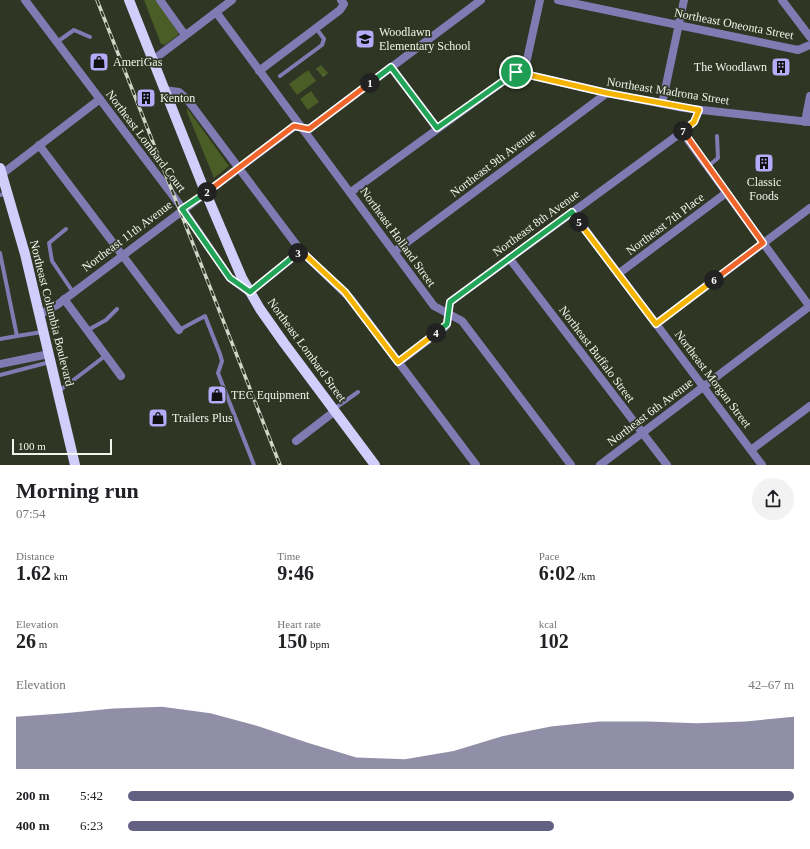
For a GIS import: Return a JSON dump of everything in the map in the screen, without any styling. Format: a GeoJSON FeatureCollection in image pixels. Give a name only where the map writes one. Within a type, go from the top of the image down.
{"type":"FeatureCollection","features":[{"type":"Feature","properties":{"kind":"main road","name":"Northeast Lombard Street"},"geometry":{"type":"LineString","coordinates":[[129,0],[227,245],[250,292],[280,338],[375,465]]}},
{"type":"Feature","properties":{"kind":"main road","name":"Northeast Columbia Boulevard"},"geometry":{"type":"LineString","coordinates":[[1,171],[4,194],[39,314],[75,465]]}},
{"type":"Feature","properties":{"kind":"street","name":"Northeast Lombard Court"},"geometry":{"type":"LineString","coordinates":[[25,0],[182,209],[230,278],[250,292]]}},
{"type":"Feature","properties":{"kind":"street"},"geometry":{"type":"LineString","coordinates":[[160,0],[185,36]]}},
{"type":"Feature","properties":{"kind":"street"},"geometry":{"type":"LineString","coordinates":[[153,60],[232,0]]}},
{"type":"Feature","properties":{"kind":"street","name":"Northeast 11th Avenue"},"geometry":{"type":"LineString","coordinates":[[39,314],[64,299],[294,126],[309,129],[481,0]]}},
{"type":"Feature","properties":{"kind":"street"},"geometry":{"type":"LineString","coordinates":[[351,192],[513,73],[524,74],[540,0]]}},
{"type":"Feature","properties":{"kind":"street","name":"Northeast Oneonta Street"},"geometry":{"type":"LineString","coordinates":[[558,0],[798,50],[810,45]]}},
{"type":"Feature","properties":{"kind":"street"},"geometry":{"type":"LineString","coordinates":[[662,104],[684,0]]}},
{"type":"Feature","properties":{"kind":"street"},"geometry":{"type":"LineString","coordinates":[[782,0],[810,37]]}},
{"type":"Feature","properties":{"kind":"street"},"geometry":{"type":"LineString","coordinates":[[260,71],[340,10],[342,2]]}},
{"type":"Feature","properties":{"kind":"street","name":"Northeast Holland Street"},"geometry":{"type":"LineString","coordinates":[[216,12],[351,192],[434,306],[462,321],[571,465]]}},
{"type":"Feature","properties":{"kind":"street"},"geometry":{"type":"LineString","coordinates":[[391,67],[437,128]]}},
{"type":"Feature","properties":{"kind":"street","name":"Northeast Madrona Street"},"geometry":{"type":"LineString","coordinates":[[524,74],[662,104],[699,110],[808,122]]}},
{"type":"Feature","properties":{"kind":"street"},"geometry":{"type":"LineString","coordinates":[[164,90],[179,92],[188,99],[301,251],[345,292],[476,465]]}},
{"type":"Feature","properties":{"kind":"street","name":"Northeast 9th Avenue"},"geometry":{"type":"LineString","coordinates":[[394,252],[607,93]]}},
{"type":"Feature","properties":{"kind":"street"},"geometry":{"type":"LineString","coordinates":[[808,122],[810,96]]}},
{"type":"Feature","properties":{"kind":"street"},"geometry":{"type":"LineString","coordinates":[[1,171],[39,145],[100,99]]}},
{"type":"Feature","properties":{"kind":"street","name":"Northeast 8th Avenue"},"geometry":{"type":"LineString","coordinates":[[398,362],[447,324],[450,302],[682,132],[694,122],[699,110]]}},
{"type":"Feature","properties":{"kind":"street"},"geometry":{"type":"LineString","coordinates":[[682,132],[810,307]]}},
{"type":"Feature","properties":{"kind":"street"},"geometry":{"type":"LineString","coordinates":[[39,145],[179,330]]}},
{"type":"Feature","properties":{"kind":"street","name":"Northeast 7th Place"},"geometry":{"type":"LineString","coordinates":[[618,274],[726,193]]}},
{"type":"Feature","properties":{"kind":"street"},"geometry":{"type":"LineString","coordinates":[[656,324],[810,208]]}},
{"type":"Feature","properties":{"kind":"street","name":"Northeast Morgan Street"},"geometry":{"type":"LineString","coordinates":[[572,212],[762,465]]}},
{"type":"Feature","properties":{"kind":"street"},"geometry":{"type":"LineString","coordinates":[[250,292],[301,251]]}},
{"type":"Feature","properties":{"kind":"street","name":"Northeast Buffalo Street"},"geometry":{"type":"LineString","coordinates":[[509,258],[667,465]]}},
{"type":"Feature","properties":{"kind":"street"},"geometry":{"type":"LineString","coordinates":[[64,299],[121,376]]}},
{"type":"Feature","properties":{"kind":"street","name":"Northeast 6th Avenue"},"geometry":{"type":"LineString","coordinates":[[600,465],[810,307]]}},
{"type":"Feature","properties":{"kind":"street"},"geometry":{"type":"LineString","coordinates":[[0,364],[50,358]]}},
{"type":"Feature","properties":{"kind":"street"},"geometry":{"type":"LineString","coordinates":[[751,450],[810,406]]}},
{"type":"Feature","properties":{"kind":"street"},"geometry":{"type":"LineString","coordinates":[[296,441],[334,411]]}},
{"type":"Feature","properties":{"kind":"lane"},"geometry":{"type":"LineString","coordinates":[[280,76],[322,44],[324,39],[316,28]]}},
{"type":"Feature","properties":{"kind":"lane"},"geometry":{"type":"LineString","coordinates":[[56,42],[74,30],[90,37]]}},
{"type":"Feature","properties":{"kind":"lane"},"geometry":{"type":"LineString","coordinates":[[707,166],[718,158],[717,136]]}},
{"type":"Feature","properties":{"kind":"lane"},"geometry":{"type":"LineString","coordinates":[[66,229],[49,243],[52,261],[73,292]]}},
{"type":"Feature","properties":{"kind":"lane"},"geometry":{"type":"LineString","coordinates":[[0,254],[17,336]]}},
{"type":"Feature","properties":{"kind":"lane"},"geometry":{"type":"LineString","coordinates":[[88,330],[106,320],[117,309]]}},
{"type":"Feature","properties":{"kind":"lane"},"geometry":{"type":"LineString","coordinates":[[179,330],[205,316],[222,362],[218,372],[254,465]]}},
{"type":"Feature","properties":{"kind":"lane"},"geometry":{"type":"LineString","coordinates":[[0,339],[43,332]]}},
{"type":"Feature","properties":{"kind":"lane"},"geometry":{"type":"LineString","coordinates":[[58,392],[105,356]]}},
{"type":"Feature","properties":{"kind":"lane"},"geometry":{"type":"LineString","coordinates":[[0,375],[50,358]]}},
{"type":"Feature","properties":{"kind":"lane"},"geometry":{"type":"LineString","coordinates":[[334,411],[358,392]]}},
{"type":"Feature","properties":{"kind":"green space"},"geometry":{"type":"Polygon","coordinates":[[[144,0],[156,0],[178,32],[178,35],[165,45],[161,44],[144,0]]]}},
{"type":"Feature","properties":{"kind":"green space"},"geometry":{"type":"Polygon","coordinates":[[[321,65],[328,73],[323,77],[316,69],[321,65]]]}},
{"type":"Feature","properties":{"kind":"green space"},"geometry":{"type":"Polygon","coordinates":[[[308,70],[316,81],[297,95],[289,84],[308,70]]]}},
{"type":"Feature","properties":{"kind":"green space"},"geometry":{"type":"Polygon","coordinates":[[[311,91],[319,102],[308,110],[300,99],[311,91]]]}},
{"type":"Feature","properties":{"kind":"green space"},"geometry":{"type":"Polygon","coordinates":[[[187,108],[229,166],[214,178],[187,112],[187,108]]]}},
{"type":"Feature","properties":{"kind":"railway"},"geometry":{"type":"LineString","coordinates":[[97,0],[280,465]]}},
{"type":"Feature","properties":{"kind":"place","name":"Woodlawn Elementary School"},"geometry":{"type":"Point","coordinates":[365,39]}},
{"type":"Feature","properties":{"kind":"place","name":"AmeriGas"},"geometry":{"type":"Point","coordinates":[99,62]}},
{"type":"Feature","properties":{"kind":"place","name":"The Woodlawn"},"geometry":{"type":"Point","coordinates":[781,67]}},
{"type":"Feature","properties":{"kind":"place","name":"Kenton"},"geometry":{"type":"Point","coordinates":[146,98]}},
{"type":"Feature","properties":{"kind":"place","name":"Classic Foods"},"geometry":{"type":"Point","coordinates":[764,163]}},
{"type":"Feature","properties":{"kind":"place","name":"TEC Equipment"},"geometry":{"type":"Point","coordinates":[217,395]}},
{"type":"Feature","properties":{"kind":"place","name":"Trailers Plus"},"geometry":{"type":"Point","coordinates":[158,418]}},
{"type":"Feature","properties":{"kind":"route"},"geometry":{"type":"LineString","coordinates":[[391,67],[437,128],[516,72],[607,93],[699,110],[694,122],[682,132],[763,243],[656,324],[572,212],[450,302],[447,324],[398,362],[345,292],[301,251],[250,292],[230,278],[182,209],[195,201],[294,126],[309,129],[391,67]]}}]}
